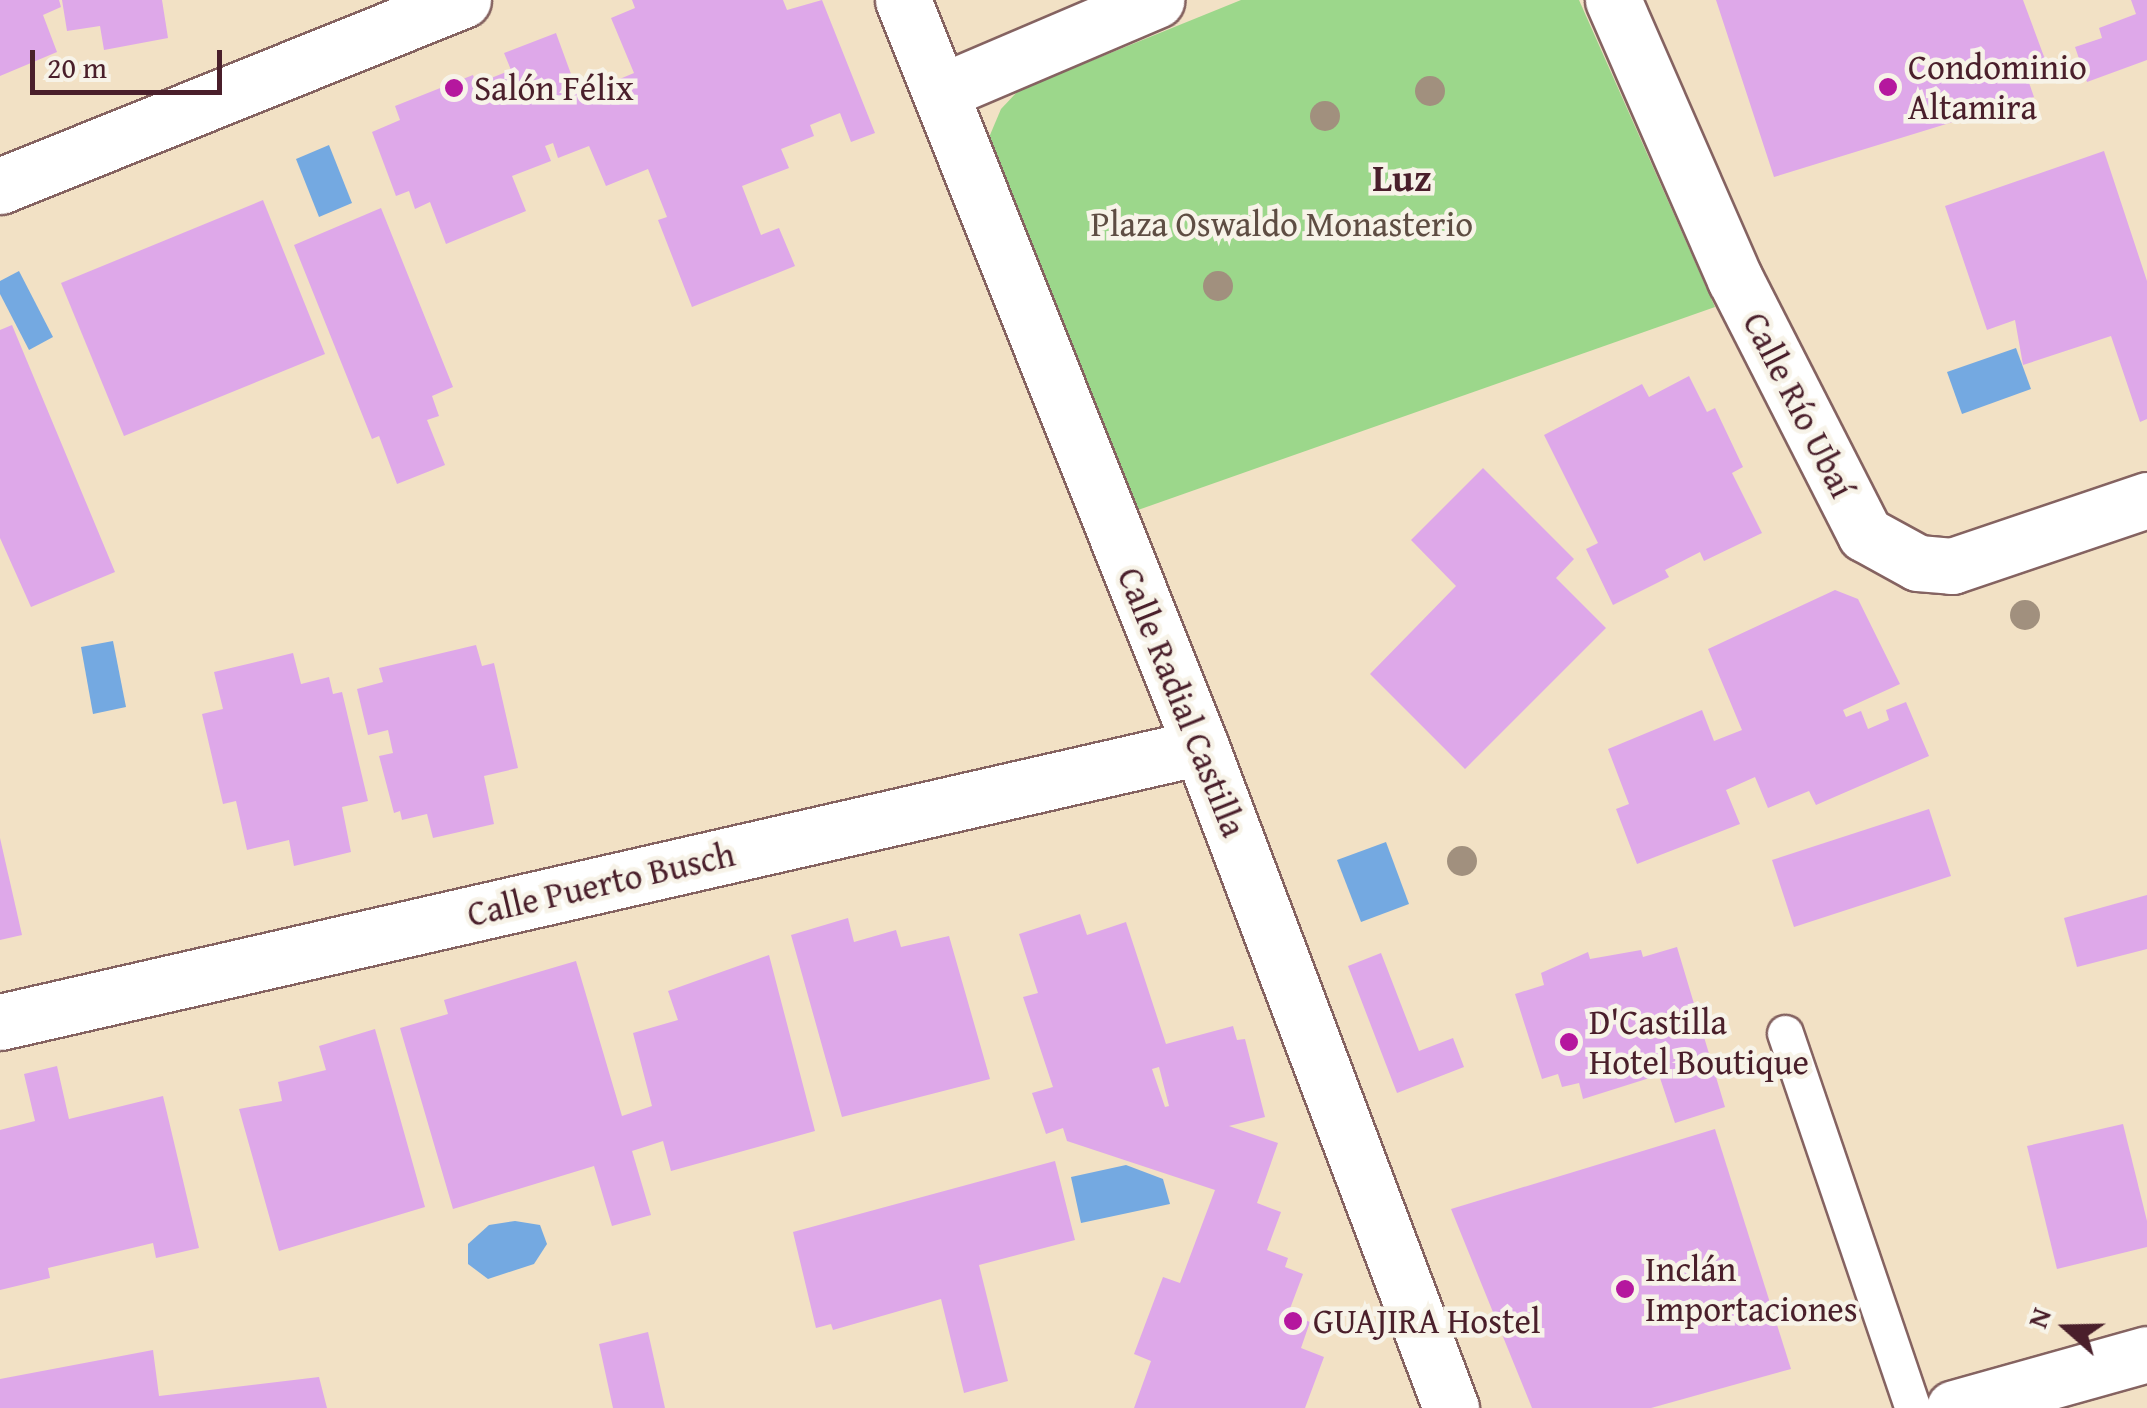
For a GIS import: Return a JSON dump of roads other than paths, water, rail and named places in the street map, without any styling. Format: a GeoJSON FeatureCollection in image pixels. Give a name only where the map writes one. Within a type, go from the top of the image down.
{"type":"FeatureCollection","features":[{"type":"Feature","properties":{"kind":"main road"},"geometry":{"type":"LineString","coordinates":[[0,186],[464,0]]}},
{"type":"Feature","properties":{"kind":"main road","name":"Calle Radial Castilla"},"geometry":{"type":"LineString","coordinates":[[904,0],[943,91],[984,214],[1202,746],[1451,1408]]}},
{"type":"Feature","properties":{"kind":"main road"},"geometry":{"type":"LineString","coordinates":[[943,91],[1156,0]]}},
{"type":"Feature","properties":{"kind":"main road","name":"Calle Río Ubaí"},"geometry":{"type":"LineString","coordinates":[[1613,0],[1735,279],[1865,534],[1918,563],[1952,566],[2147,500]]}},
{"type":"Feature","properties":{"kind":"main road","name":"Calle Puerto Busch"},"geometry":{"type":"LineString","coordinates":[[0,1022],[1202,746]]}},
{"type":"Feature","properties":{"kind":"main road"},"geometry":{"type":"LineString","coordinates":[[1954,1408],[2147,1354]]}},
{"type":"Feature","properties":{"kind":"lane"},"geometry":{"type":"LineString","coordinates":[[1785,1032],[1913,1408]]}},
{"type":"Feature","properties":{"kind":"water"},"geometry":{"type":"Polygon","coordinates":[[[329,145],[352,203],[319,217],[296,159],[329,145]]]}},
{"type":"Feature","properties":{"kind":"water"},"geometry":{"type":"Polygon","coordinates":[[[19,271],[53,337],[29,350],[0,294],[0,281],[19,271]]]}},
{"type":"Feature","properties":{"kind":"water"},"geometry":{"type":"Polygon","coordinates":[[[2016,348],[2031,389],[1962,414],[1947,372],[2016,348]]]}},
{"type":"Feature","properties":{"kind":"water"},"geometry":{"type":"Polygon","coordinates":[[[113,641],[126,707],[93,714],[81,647],[113,641]]]}},
{"type":"Feature","properties":{"kind":"water"},"geometry":{"type":"Polygon","coordinates":[[[1386,842],[1409,904],[1361,922],[1337,860],[1386,842]]]}},
{"type":"Feature","properties":{"kind":"water"},"geometry":{"type":"Polygon","coordinates":[[[1126,1165],[1163,1179],[1170,1204],[1081,1223],[1071,1177],[1126,1165]]]}},
{"type":"Feature","properties":{"kind":"water"},"geometry":{"type":"Polygon","coordinates":[[[515,1221],[540,1225],[547,1244],[534,1264],[488,1279],[468,1264],[468,1244],[489,1225],[515,1221]]]}},
{"type":"Feature","properties":{"kind":"place","name":"Condominio Altamira"},"geometry":{"type":"Point","coordinates":[1888,87]}},
{"type":"Feature","properties":{"kind":"place","name":"Salón Félix"},"geometry":{"type":"Point","coordinates":[454,88]}},
{"type":"Feature","properties":{"kind":"place","name":"D'Castilla Hotel Boutique"},"geometry":{"type":"Point","coordinates":[1569,1042]}},
{"type":"Feature","properties":{"kind":"place","name":"Inclán Importaciones"},"geometry":{"type":"Point","coordinates":[1625,1289]}},
{"type":"Feature","properties":{"kind":"place","name":"GUAJIRA Hostel"},"geometry":{"type":"Point","coordinates":[1293,1321]}},
{"type":"Feature","properties":{"kind":"district","name":"Luz"},"geometry":{"type":"Point","coordinates":[1402,178]}},
{"type":"Feature","properties":{"kind":"park label","name":"Plaza Oswaldo Monasterio"},"geometry":{"type":"Point","coordinates":[1282,224]}}]}
